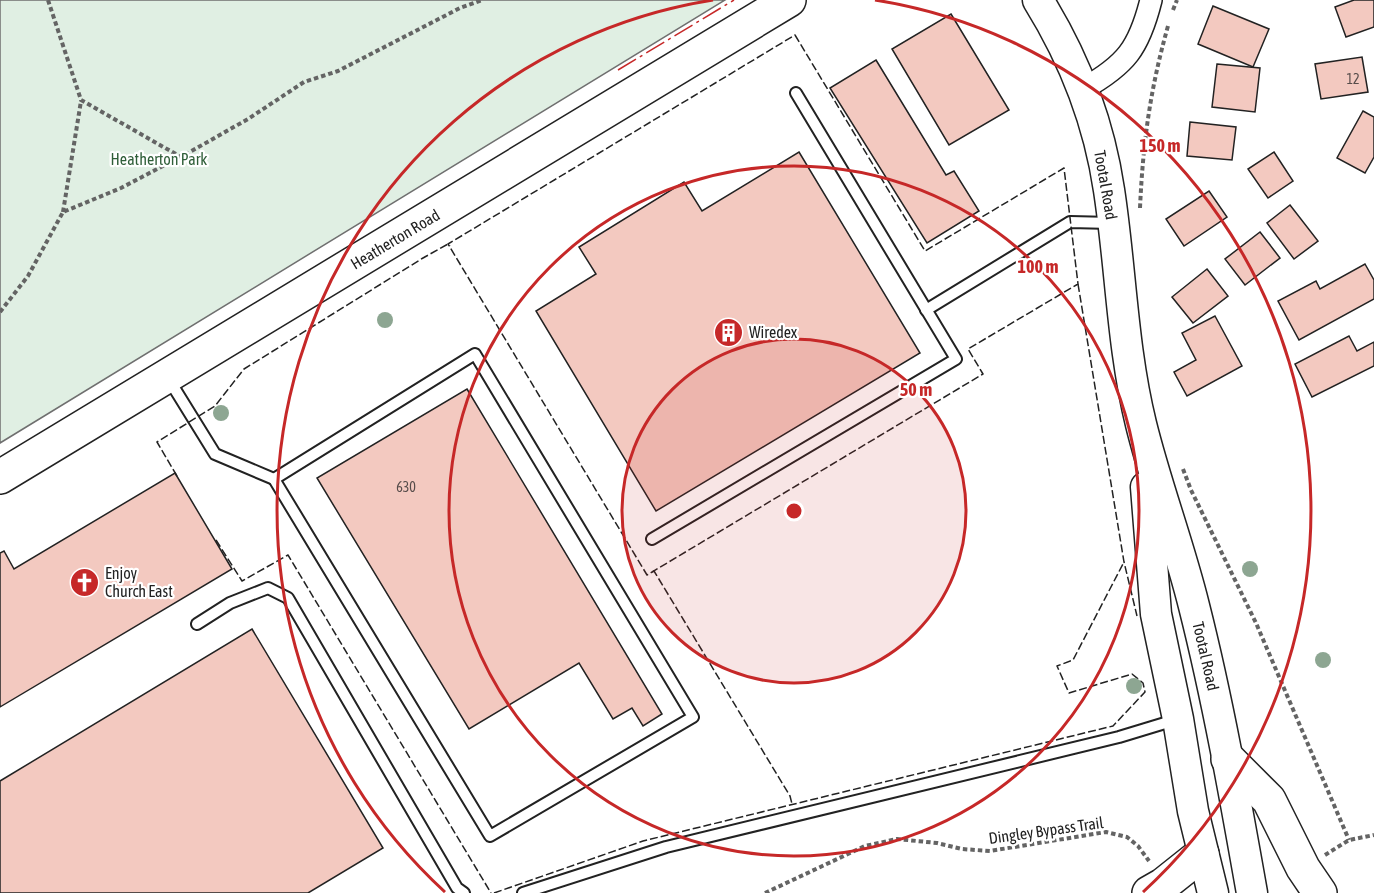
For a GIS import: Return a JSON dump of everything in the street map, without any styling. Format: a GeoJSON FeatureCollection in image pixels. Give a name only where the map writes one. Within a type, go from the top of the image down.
{"type":"FeatureCollection","features":[{"type":"Feature","properties":{"kind":"main road","name":"Heatherton Road"},"geometry":{"type":"LineString","coordinates":[[0,477],[789,0]]}},
{"type":"Feature","properties":{"kind":"main road","name":"Tootal Road"},"geometry":{"type":"LineString","coordinates":[[1038,0],[1067,50],[1083,89],[1102,154],[1126,219],[1131,378],[1141,424],[1194,605],[1228,759],[1251,893]]}},
{"type":"Feature","properties":{"kind":"main road","name":"Tootal Road"},"geometry":{"type":"LineString","coordinates":[[1141,424],[1156,614],[1178,719],[1202,854],[1213,893]]}},
{"type":"Feature","properties":{"kind":"main road"},"geometry":{"type":"LineString","coordinates":[[1228,759],[1269,800],[1303,868],[1320,893]]}},
{"type":"Feature","properties":{"kind":"main road"},"geometry":{"type":"LineString","coordinates":[[1156,889],[1202,854]]}},
{"type":"Feature","properties":{"kind":"street"},"geometry":{"type":"LineString","coordinates":[[1083,89],[1107,76],[1123,62],[1144,26],[1151,0]]}},
{"type":"Feature","properties":{"kind":"lane"},"geometry":{"type":"LineString","coordinates":[[652,539],[956,359],[796,93]]}},
{"type":"Feature","properties":{"kind":"lane"},"geometry":{"type":"LineString","coordinates":[[926,310],[1070,222],[1126,219]]}},
{"type":"Feature","properties":{"kind":"lane"},"geometry":{"type":"LineString","coordinates":[[168,377],[215,454],[274,479],[490,836],[693,717],[475,354],[274,479]]}},
{"type":"Feature","properties":{"kind":"lane"},"geometry":{"type":"LineString","coordinates":[[197,624],[230,603],[268,588],[288,598],[457,888],[464,893]]}},
{"type":"Feature","properties":{"kind":"lane"},"geometry":{"type":"LineString","coordinates":[[523,893],[666,846],[1119,737],[1178,719]]}},
{"type":"Feature","properties":{"kind":"path"},"geometry":{"type":"LineString","coordinates":[[0,312],[28,276],[63,212],[81,100],[48,0]]}},
{"type":"Feature","properties":{"kind":"path"},"geometry":{"type":"LineString","coordinates":[[63,212],[121,188],[181,157],[248,119],[304,82],[338,71],[460,8],[482,0]]}},
{"type":"Feature","properties":{"kind":"path"},"geometry":{"type":"LineString","coordinates":[[1172,15],[1177,0]]}},
{"type":"Feature","properties":{"kind":"path"},"geometry":{"type":"LineString","coordinates":[[1126,219],[1143,152],[1151,95],[1169,25]]}},
{"type":"Feature","properties":{"kind":"path"},"geometry":{"type":"LineString","coordinates":[[81,100],[181,157]]}},
{"type":"Feature","properties":{"kind":"path"},"geometry":{"type":"LineString","coordinates":[[1181,462],[1191,490],[1256,623],[1349,840]]}},
{"type":"Feature","properties":{"kind":"path","name":"Dingley Bypass Trail"},"geometry":{"type":"LineString","coordinates":[[765,893],[849,853],[881,842],[911,839],[962,849],[990,851],[1106,832],[1127,837],[1138,846],[1156,889]]}},
{"type":"Feature","properties":{"kind":"green space","name":"Heatherton Park"},"geometry":{"type":"Polygon","coordinates":[[[0,0],[725,0],[0,443],[0,0]]]}},
{"type":"Feature","properties":{"kind":"building"},"geometry":{"type":"Polygon","coordinates":[[[1354,0],[1374,0],[1374,27],[1346,37],[1335,7],[1354,0]]]}},
{"type":"Feature","properties":{"kind":"building"},"geometry":{"type":"Polygon","coordinates":[[[1213,6],[1269,29],[1253,67],[1198,44],[1213,6]]]}},
{"type":"Feature","properties":{"kind":"building"},"geometry":{"type":"Polygon","coordinates":[[[951,14],[1009,110],[949,145],[892,49],[951,14]]]}},
{"type":"Feature","properties":{"kind":"building"},"geometry":{"type":"Polygon","coordinates":[[[1362,57],[1368,92],[1321,99],[1315,64],[1362,57]]]}},
{"type":"Feature","properties":{"kind":"building"},"geometry":{"type":"Polygon","coordinates":[[[876,60],[946,175],[954,171],[979,211],[927,243],[830,88],[876,60]]]}},
{"type":"Feature","properties":{"kind":"building"},"geometry":{"type":"Polygon","coordinates":[[[1217,64],[1260,68],[1255,112],[1212,107],[1217,64]]]}},
{"type":"Feature","properties":{"kind":"building"},"geometry":{"type":"Polygon","coordinates":[[[1363,111],[1374,117],[1374,157],[1365,173],[1337,158],[1363,111]]]}},
{"type":"Feature","properties":{"kind":"building"},"geometry":{"type":"Polygon","coordinates":[[[1190,122],[1236,127],[1232,160],[1187,156],[1190,122]]]}},
{"type":"Feature","properties":{"kind":"building","name":"Wiredex"},"geometry":{"type":"Polygon","coordinates":[[[799,152],[920,353],[656,511],[536,311],[596,274],[579,247],[684,182],[702,211],[799,152]]]}},
{"type":"Feature","properties":{"kind":"building"},"geometry":{"type":"Polygon","coordinates":[[[1274,152],[1293,181],[1268,198],[1248,169],[1274,152]]]}},
{"type":"Feature","properties":{"kind":"building"},"geometry":{"type":"Polygon","coordinates":[[[1209,191],[1227,217],[1184,246],[1166,219],[1209,191]]]}},
{"type":"Feature","properties":{"kind":"building"},"geometry":{"type":"Polygon","coordinates":[[[1290,205],[1318,241],[1294,259],[1267,223],[1290,205]]]}},
{"type":"Feature","properties":{"kind":"building"},"geometry":{"type":"Polygon","coordinates":[[[1260,232],[1280,258],[1245,285],[1225,259],[1260,232]]]}},
{"type":"Feature","properties":{"kind":"building"},"geometry":{"type":"Polygon","coordinates":[[[1365,264],[1374,280],[1374,299],[1299,340],[1278,301],[1316,281],[1320,289],[1365,264]]]}},
{"type":"Feature","properties":{"kind":"building"},"geometry":{"type":"Polygon","coordinates":[[[1207,269],[1228,296],[1193,323],[1172,297],[1207,269]]]}},
{"type":"Feature","properties":{"kind":"building"},"geometry":{"type":"Polygon","coordinates":[[[1215,316],[1242,366],[1187,396],[1174,372],[1196,360],[1182,333],[1215,316]]]}},
{"type":"Feature","properties":{"kind":"building"},"geometry":{"type":"Polygon","coordinates":[[[1349,336],[1357,351],[1374,342],[1374,366],[1312,397],[1295,364],[1349,336]]]}},
{"type":"Feature","properties":{"kind":"building"},"geometry":{"type":"Polygon","coordinates":[[[467,389],[662,714],[643,726],[632,708],[613,719],[579,663],[469,729],[317,478],[467,389]]]}},
{"type":"Feature","properties":{"kind":"building"},"geometry":{"type":"Polygon","coordinates":[[[175,473],[232,569],[0,707],[0,553],[4,551],[14,569],[175,473]]]}},
{"type":"Feature","properties":{"kind":"building"},"geometry":{"type":"Polygon","coordinates":[[[252,629],[383,848],[308,893],[0,893],[0,781],[252,629]]]}},
{"type":"Feature","properties":{"kind":"fence"},"geometry":{"type":"LineString","coordinates":[[795,35],[925,251],[1064,168],[1078,284],[968,349],[983,374],[647,575],[448,244],[795,35]]}},
{"type":"Feature","properties":{"kind":"fence"},"geometry":{"type":"LineString","coordinates":[[177,476],[157,442],[215,406],[244,369],[423,258],[448,244],[450,246]]}},
{"type":"Feature","properties":{"kind":"fence"},"geometry":{"type":"LineString","coordinates":[[1078,284],[1124,562],[1137,616]]}},
{"type":"Feature","properties":{"kind":"fence"},"geometry":{"type":"LineString","coordinates":[[216,540],[242,581],[288,555],[491,893]]}},
{"type":"Feature","properties":{"kind":"fence"},"geometry":{"type":"LineString","coordinates":[[494,893],[643,841],[1113,726],[1145,692],[1143,683],[1132,674],[1069,693],[1057,666],[1073,660],[1124,562]]}},
{"type":"Feature","properties":{"kind":"fence"},"geometry":{"type":"LineString","coordinates":[[652,572],[654,571],[790,796],[792,804]]}},
{"type":"Feature","properties":{"kind":"power"},"geometry":{"type":"LineString","coordinates":[[618,70],[734,0]]}},
{"type":"Feature","properties":{"kind":"place","name":"Wiredex"},"geometry":{"type":"Point","coordinates":[728,332]}},
{"type":"Feature","properties":{"kind":"place","name":"Enjoy Church East"},"geometry":{"type":"Point","coordinates":[84,582]}}]}
